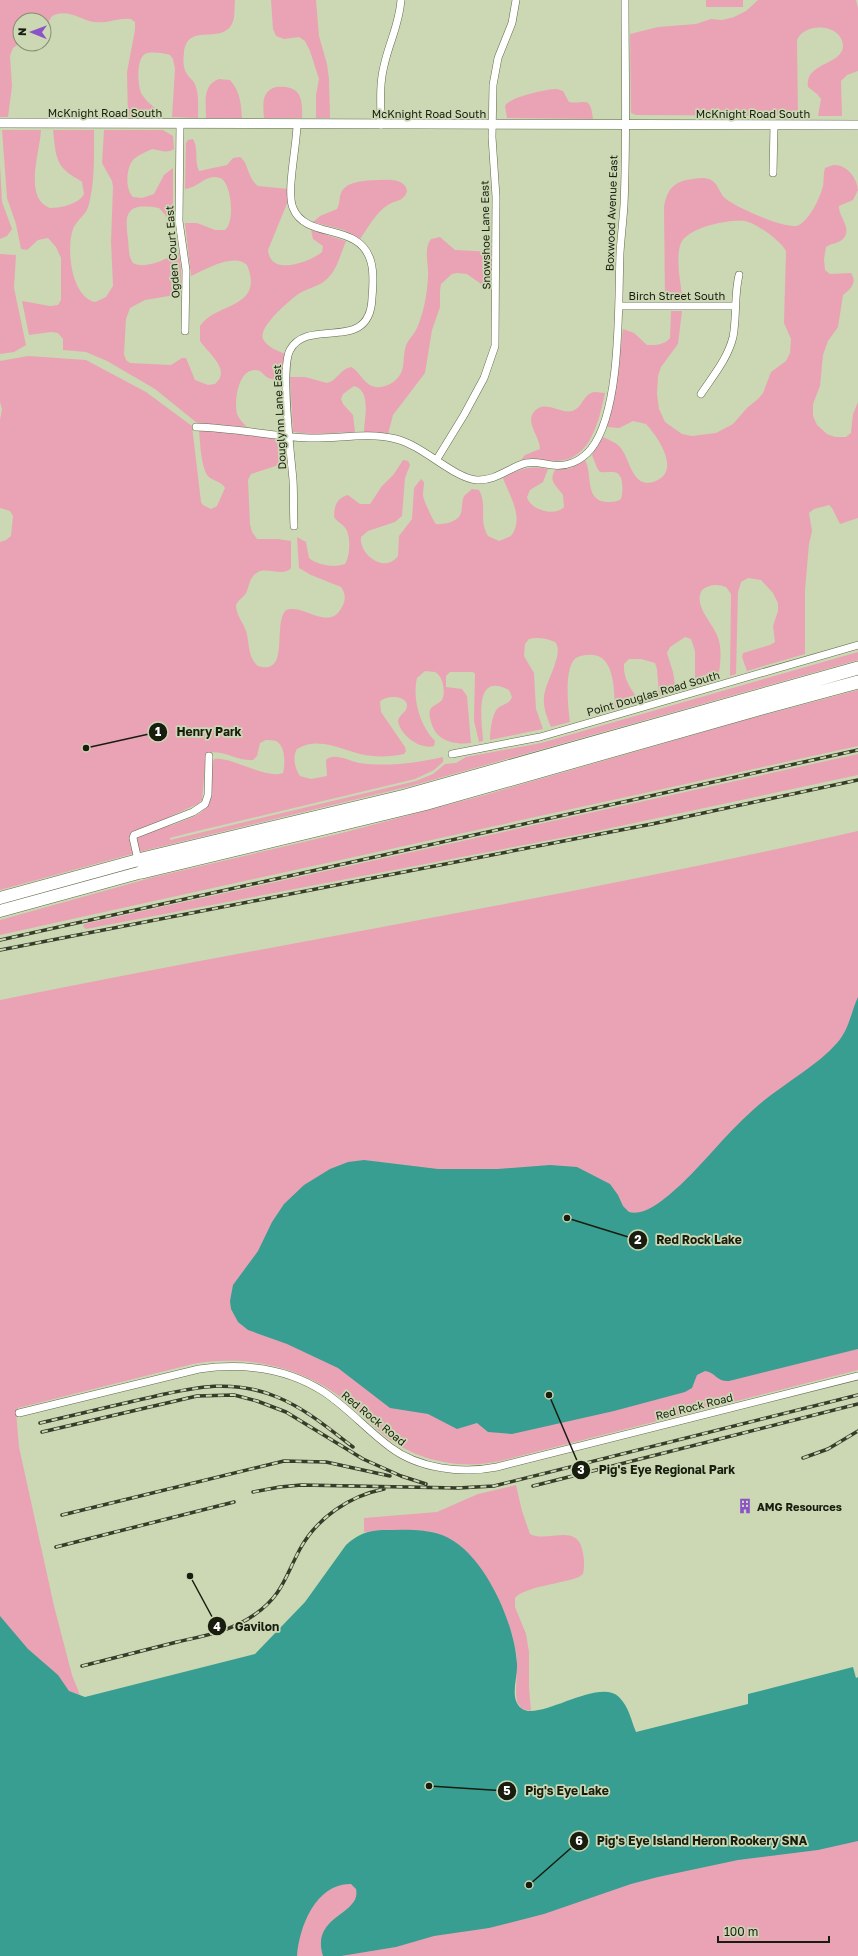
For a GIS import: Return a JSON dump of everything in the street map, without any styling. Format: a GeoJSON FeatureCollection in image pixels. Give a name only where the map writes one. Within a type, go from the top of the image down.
{"type":"FeatureCollection","features":[{"type":"Feature","properties":{"kind":"highway"},"geometry":{"type":"LineString","coordinates":[[0,911],[140,866],[405,796],[858,668]]}},
{"type":"Feature","properties":{"kind":"highway"},"geometry":{"type":"LineString","coordinates":[[0,898],[424,804],[746,712],[858,682]]}},
{"type":"Feature","properties":{"kind":"street"},"geometry":{"type":"LineString","coordinates":[[381,125],[382,72],[398,24],[401,0]]}},
{"type":"Feature","properties":{"kind":"street","name":"Snowshoe Lane East"},"geometry":{"type":"LineString","coordinates":[[437,459],[481,383],[490,363],[495,346],[496,197],[492,125],[494,74],[498,58],[512,23],[516,0]]}},
{"type":"Feature","properties":{"kind":"street","name":"Boxwood Avenue East"},"geometry":{"type":"LineString","coordinates":[[196,427],[234,428],[310,438],[388,438],[413,445],[463,476],[478,480],[493,478],[519,465],[532,462],[552,465],[566,465],[580,459],[590,450],[597,439],[602,426],[612,383],[620,306],[625,126],[625,0]]}},
{"type":"Feature","properties":{"kind":"street","name":"McKnight Road South"},"geometry":{"type":"LineString","coordinates":[[0,123],[625,126],[858,125]]}},
{"type":"Feature","properties":{"kind":"street","name":"Ogden Court East"},"geometry":{"type":"LineString","coordinates":[[180,124],[179,221],[186,270],[185,331]]}},
{"type":"Feature","properties":{"kind":"street","name":"Douglynn Lane East"},"geometry":{"type":"LineString","coordinates":[[294,526],[287,367],[289,351],[297,343],[310,336],[344,333],[359,327],[368,317],[372,298],[372,265],[365,250],[359,243],[345,235],[306,224],[299,218],[293,209],[291,193],[297,124]]}},
{"type":"Feature","properties":{"kind":"street"},"geometry":{"type":"LineString","coordinates":[[773,173],[774,125]]}},
{"type":"Feature","properties":{"kind":"street"},"geometry":{"type":"LineString","coordinates":[[701,394],[722,362],[729,348],[734,329],[735,291],[739,275]]}},
{"type":"Feature","properties":{"kind":"street","name":"Birch Street South"},"geometry":{"type":"LineString","coordinates":[[620,306],[735,306]]}},
{"type":"Feature","properties":{"kind":"street","name":"Point Douglas Road South"},"geometry":{"type":"LineString","coordinates":[[452,754],[540,737],[858,645]]}},
{"type":"Feature","properties":{"kind":"street"},"geometry":{"type":"LineString","coordinates":[[140,866],[133,838],[134,835],[198,809],[205,804],[208,795],[208,756]]}},
{"type":"Feature","properties":{"kind":"street","name":"Red Rock Road"},"geometry":{"type":"LineString","coordinates":[[19,1414],[199,1369],[223,1366],[252,1367],[288,1375],[318,1389],[341,1405],[390,1447],[406,1456],[441,1467],[473,1470],[501,1466],[858,1376]]}},
{"type":"Feature","properties":{"kind":"shaded area"},"geometry":{"type":"Polygon","coordinates":[[[0,0],[235,0],[234,17],[230,27],[218,34],[196,36],[186,44],[183,61],[186,72],[194,82],[197,91],[198,118],[172,117],[175,69],[173,59],[170,55],[154,52],[147,53],[142,57],[138,74],[143,96],[161,117],[128,117],[127,72],[135,30],[135,22],[131,19],[94,22],[63,13],[52,16],[52,12],[12,12],[12,51],[10,56],[12,86],[8,117],[0,117],[0,0]]]}},
{"type":"Feature","properties":{"kind":"shaded area"},"geometry":{"type":"Polygon","coordinates":[[[271,0],[316,0],[319,36],[327,64],[329,79],[330,118],[316,118],[316,95],[319,79],[310,51],[305,41],[299,37],[284,39],[276,36],[273,29],[271,0]]]}},
{"type":"Feature","properties":{"kind":"shaded area"},"geometry":{"type":"Polygon","coordinates":[[[706,0],[743,0],[743,7],[706,7],[706,0]]]}},
{"type":"Feature","properties":{"kind":"shaded area"},"geometry":{"type":"Polygon","coordinates":[[[758,0],[856,0],[858,8],[858,71],[847,75],[841,81],[842,116],[818,116],[821,99],[808,87],[808,79],[812,73],[842,52],[843,45],[841,38],[836,32],[822,28],[807,30],[801,34],[797,40],[798,116],[636,115],[631,113],[630,34],[658,27],[696,24],[711,19],[722,20],[734,17],[746,11],[758,0]]]}},
{"type":"Feature","properties":{"kind":"shaded area"},"geometry":{"type":"Polygon","coordinates":[[[219,79],[230,80],[236,88],[242,118],[206,118],[207,90],[210,85],[219,79]]]}},
{"type":"Feature","properties":{"kind":"shaded area"},"geometry":{"type":"Polygon","coordinates":[[[276,87],[284,87],[295,90],[301,98],[302,118],[264,118],[263,104],[265,95],[271,89],[276,87]]]}},
{"type":"Feature","properties":{"kind":"shaded area"},"geometry":{"type":"Polygon","coordinates":[[[557,89],[563,91],[569,102],[588,103],[592,111],[593,119],[507,118],[505,106],[513,100],[545,90],[557,89]]]}},
{"type":"Feature","properties":{"kind":"shaded area"},"geometry":{"type":"Polygon","coordinates":[[[2,130],[41,130],[36,162],[35,185],[37,195],[42,203],[50,208],[74,203],[84,194],[82,182],[68,173],[59,162],[53,130],[94,130],[94,167],[91,195],[88,208],[73,229],[70,248],[72,271],[80,291],[87,298],[95,302],[106,297],[113,286],[111,241],[113,187],[112,181],[102,163],[104,130],[163,130],[173,136],[174,149],[166,151],[152,149],[142,154],[133,160],[128,173],[127,179],[130,194],[133,197],[142,198],[154,194],[164,175],[173,168],[173,220],[169,219],[159,208],[141,207],[130,211],[127,222],[129,255],[133,263],[144,265],[179,253],[181,269],[181,294],[145,300],[130,308],[126,319],[124,354],[126,360],[130,363],[171,365],[182,358],[186,358],[195,380],[208,385],[215,384],[220,379],[220,367],[200,341],[200,326],[207,318],[236,303],[250,290],[251,279],[247,265],[241,261],[235,260],[219,263],[191,276],[185,223],[197,223],[215,230],[225,230],[230,219],[231,203],[227,187],[224,181],[220,178],[211,177],[195,186],[185,189],[186,143],[188,140],[193,139],[195,143],[199,171],[227,165],[233,158],[240,157],[245,163],[254,183],[258,186],[288,189],[288,201],[268,250],[270,258],[276,263],[291,265],[300,263],[309,260],[322,252],[323,246],[313,239],[311,230],[346,241],[336,266],[324,282],[293,298],[281,308],[269,321],[265,328],[263,339],[265,342],[285,354],[284,379],[268,378],[261,372],[255,370],[249,371],[241,380],[238,387],[236,408],[239,418],[247,427],[197,423],[155,389],[107,361],[86,352],[63,350],[63,339],[58,333],[51,332],[29,335],[22,301],[50,306],[58,305],[61,300],[61,258],[56,247],[48,238],[38,240],[27,250],[21,249],[16,224],[7,198],[2,130]]]}},
{"type":"Feature","properties":{"kind":"shaded area"},"geometry":{"type":"Polygon","coordinates":[[[0,164],[2,202],[12,229],[7,236],[0,239],[0,164]]]}},
{"type":"Feature","properties":{"kind":"shaded area"},"geometry":{"type":"Polygon","coordinates":[[[838,165],[850,172],[856,180],[858,190],[853,200],[839,206],[839,210],[846,227],[846,235],[841,241],[826,247],[824,259],[825,270],[830,274],[851,273],[854,280],[852,286],[843,295],[838,327],[828,341],[823,355],[820,386],[813,404],[813,416],[817,425],[827,434],[835,437],[846,437],[851,433],[853,414],[858,402],[858,518],[840,524],[829,505],[814,509],[809,513],[812,531],[809,544],[805,590],[805,654],[747,671],[742,657],[743,653],[770,645],[775,642],[773,626],[778,611],[778,603],[773,593],[761,580],[748,578],[741,582],[738,592],[736,674],[730,676],[731,594],[726,587],[720,585],[711,586],[702,590],[700,603],[719,641],[721,655],[718,679],[695,686],[695,651],[691,639],[685,637],[670,647],[667,653],[673,672],[676,691],[659,696],[657,669],[655,663],[641,659],[629,659],[624,664],[626,679],[640,701],[615,709],[613,683],[608,666],[597,656],[581,656],[573,661],[568,676],[568,708],[570,722],[551,727],[545,709],[544,697],[558,653],[557,647],[555,642],[548,640],[539,638],[529,639],[525,644],[524,656],[534,673],[536,709],[543,729],[490,740],[490,732],[495,712],[499,707],[509,702],[512,697],[509,690],[498,686],[490,687],[485,692],[482,700],[481,711],[483,741],[479,742],[474,721],[475,674],[473,672],[450,672],[446,676],[446,687],[462,689],[467,696],[471,743],[452,742],[441,738],[433,728],[430,710],[442,700],[444,693],[443,684],[438,674],[435,672],[425,671],[417,678],[416,695],[418,712],[425,728],[435,741],[434,746],[429,747],[417,744],[402,731],[398,721],[407,708],[406,702],[403,699],[390,697],[380,702],[381,712],[405,747],[406,751],[404,754],[389,756],[364,755],[335,746],[316,744],[306,745],[297,749],[295,752],[295,763],[300,776],[311,779],[327,776],[326,760],[333,757],[359,763],[380,765],[412,763],[443,757],[443,762],[434,770],[415,779],[185,834],[170,838],[170,840],[416,781],[433,774],[445,764],[456,763],[466,757],[541,743],[858,652],[858,660],[411,786],[143,851],[0,890],[0,542],[11,536],[13,516],[10,511],[0,508],[0,420],[2,409],[0,402],[0,361],[28,356],[86,360],[146,392],[192,426],[201,502],[203,505],[211,509],[217,506],[225,488],[220,483],[209,477],[206,473],[201,455],[199,430],[220,430],[286,439],[288,462],[251,474],[248,480],[250,524],[252,532],[257,539],[278,539],[291,541],[291,568],[284,572],[262,571],[255,574],[250,581],[246,593],[236,605],[238,615],[246,631],[250,654],[254,662],[258,666],[268,667],[274,663],[278,656],[280,626],[282,617],[286,610],[301,610],[316,616],[331,617],[338,613],[345,600],[341,587],[311,575],[299,568],[297,537],[306,542],[309,558],[312,560],[331,566],[345,564],[349,552],[349,537],[345,527],[334,517],[337,503],[341,498],[348,495],[360,504],[370,504],[382,486],[394,474],[403,460],[408,461],[410,465],[405,478],[402,516],[395,522],[368,531],[361,537],[361,544],[368,556],[380,563],[393,561],[398,556],[399,536],[412,519],[414,488],[421,479],[424,482],[423,495],[425,501],[436,524],[456,520],[461,513],[464,496],[472,489],[479,490],[483,502],[483,519],[485,530],[488,536],[499,541],[511,536],[515,529],[516,514],[512,499],[503,478],[514,472],[536,467],[548,469],[543,482],[530,490],[527,497],[529,502],[538,509],[549,512],[560,510],[564,507],[563,495],[552,478],[555,470],[571,468],[585,460],[590,486],[595,497],[606,502],[621,499],[621,478],[615,472],[600,472],[592,455],[603,437],[619,446],[635,476],[643,482],[645,483],[658,480],[664,475],[667,468],[667,460],[656,436],[646,424],[633,421],[619,428],[607,427],[616,386],[623,329],[634,333],[647,345],[663,343],[670,338],[671,311],[682,311],[678,344],[661,367],[658,376],[657,394],[659,409],[665,422],[682,434],[692,436],[716,433],[733,424],[747,408],[759,398],[763,393],[771,372],[786,361],[790,353],[791,339],[784,323],[786,251],[779,242],[768,233],[750,222],[729,221],[700,228],[685,237],[679,249],[679,272],[683,301],[665,301],[664,207],[667,195],[676,184],[686,180],[706,178],[714,182],[726,199],[732,203],[774,222],[784,225],[799,225],[811,213],[820,196],[825,168],[838,165]],[[266,740],[260,743],[257,756],[253,760],[241,759],[219,753],[206,753],[202,800],[198,804],[171,816],[170,826],[189,819],[202,812],[206,807],[210,800],[212,767],[214,759],[230,761],[258,771],[276,774],[283,773],[284,761],[282,747],[276,741],[266,740]]]}},
{"type":"Feature","properties":{"kind":"shaded area"},"geometry":{"type":"Polygon","coordinates":[[[375,180],[399,181],[406,187],[406,195],[402,199],[391,203],[384,208],[372,220],[360,239],[344,230],[313,222],[320,216],[337,209],[341,193],[347,186],[356,182],[375,180]]]}},
{"type":"Feature","properties":{"kind":"shaded area"},"geometry":{"type":"Polygon","coordinates":[[[440,237],[455,250],[493,252],[493,285],[481,284],[467,274],[457,273],[452,274],[441,284],[440,307],[432,330],[425,373],[393,415],[388,434],[364,432],[366,413],[365,399],[360,389],[354,386],[343,394],[341,399],[343,404],[353,415],[355,432],[313,434],[293,432],[290,377],[305,377],[327,383],[347,368],[351,367],[368,384],[379,387],[388,385],[395,381],[399,376],[402,371],[407,343],[417,328],[425,303],[428,277],[427,247],[431,239],[440,237]]]}},
{"type":"Feature","properties":{"kind":"shaded area"},"geometry":{"type":"Polygon","coordinates":[[[0,254],[16,255],[14,288],[26,345],[14,352],[0,354],[0,254]]]}},
{"type":"Feature","properties":{"kind":"shaded area"},"geometry":{"type":"Polygon","coordinates":[[[595,392],[605,393],[600,415],[592,437],[578,454],[569,459],[557,461],[535,459],[521,460],[525,455],[540,449],[531,422],[531,417],[537,409],[547,407],[572,411],[579,407],[588,395],[595,392]]]}},
{"type":"Feature","properties":{"kind":"shaded area"},"geometry":{"type":"Polygon","coordinates":[[[858,690],[858,746],[0,935],[0,920],[154,877],[342,833],[485,795],[745,720],[858,690]]]}},
{"type":"Feature","properties":{"kind":"shaded area"},"geometry":{"type":"Polygon","coordinates":[[[858,754],[858,775],[597,831],[86,929],[83,927],[84,924],[858,754]]]}},
{"type":"Feature","properties":{"kind":"shaded area"},"geometry":{"type":"Polygon","coordinates":[[[858,831],[858,1370],[485,1464],[455,1464],[411,1452],[385,1436],[335,1393],[312,1379],[279,1367],[245,1361],[193,1364],[18,1408],[16,1412],[19,1447],[54,1606],[72,1675],[80,1695],[73,1693],[97,1811],[858,1751],[858,1956],[0,1956],[0,1000],[644,877],[858,831]]]}},
{"type":"Feature","properties":{"kind":"shaded area"},"geometry":{"type":"Polygon","coordinates":[[[516,1485],[522,1511],[530,1534],[537,1536],[567,1535],[574,1537],[579,1541],[584,1561],[583,1574],[579,1577],[535,1588],[519,1594],[515,1598],[515,1607],[526,1634],[529,1652],[531,1711],[522,1709],[517,1702],[517,1657],[512,1634],[498,1599],[433,1532],[400,1530],[364,1532],[364,1518],[437,1512],[478,1494],[516,1485]]]}},
{"type":"Feature","properties":{"kind":"water"},"geometry":{"type":"Polygon","coordinates":[[[858,997],[858,1349],[729,1381],[719,1379],[711,1373],[705,1371],[697,1375],[692,1388],[685,1392],[614,1411],[512,1434],[488,1432],[477,1423],[457,1429],[428,1414],[390,1408],[338,1368],[287,1344],[248,1330],[238,1322],[231,1309],[230,1301],[233,1285],[258,1251],[272,1222],[284,1204],[304,1185],[330,1169],[348,1162],[364,1160],[438,1169],[498,1169],[550,1165],[577,1167],[610,1184],[618,1195],[623,1206],[629,1212],[640,1212],[650,1208],[656,1205],[680,1185],[754,1109],[774,1092],[808,1069],[837,1043],[844,1032],[858,997]]]}},
{"type":"Feature","properties":{"kind":"water"},"geometry":{"type":"Polygon","coordinates":[[[382,1530],[427,1531],[442,1535],[457,1543],[471,1556],[494,1590],[503,1609],[515,1647],[517,1669],[515,1699],[521,1708],[529,1711],[541,1710],[597,1692],[609,1692],[619,1697],[625,1705],[636,1732],[748,1704],[748,1694],[853,1667],[856,1678],[858,1677],[858,1841],[818,1850],[738,1860],[658,1877],[631,1884],[544,1914],[489,1928],[434,1936],[396,1947],[341,1956],[323,1956],[321,1942],[324,1932],[329,1924],[352,1905],[356,1898],[356,1889],[351,1884],[339,1886],[328,1891],[319,1899],[306,1920],[301,1932],[297,1956],[0,1956],[0,1616],[28,1649],[58,1675],[69,1691],[85,1697],[255,1654],[305,1602],[346,1545],[363,1534],[382,1530]]]}},
{"type":"Feature","properties":{"kind":"railway"},"geometry":{"type":"LineString","coordinates":[[0,940],[858,750]]}},
{"type":"Feature","properties":{"kind":"railway"},"geometry":{"type":"LineString","coordinates":[[0,950],[652,824],[858,780]]}},
{"type":"Feature","properties":{"kind":"railway"},"geometry":{"type":"LineString","coordinates":[[40,1423],[188,1389],[223,1386],[241,1387],[277,1397],[298,1407],[353,1447]]}},
{"type":"Feature","properties":{"kind":"railway"},"geometry":{"type":"LineString","coordinates":[[42,1432],[197,1396],[234,1395],[257,1401],[286,1412],[363,1459],[401,1476],[426,1484]]}},
{"type":"Feature","properties":{"kind":"railway"},"geometry":{"type":"LineString","coordinates":[[253,1492],[301,1485],[458,1488],[494,1486],[858,1395]]}},
{"type":"Feature","properties":{"kind":"railway"},"geometry":{"type":"LineString","coordinates":[[533,1486],[858,1404]]}},
{"type":"Feature","properties":{"kind":"railway"},"geometry":{"type":"LineString","coordinates":[[803,1458],[828,1449],[858,1431]]}},
{"type":"Feature","properties":{"kind":"railway"},"geometry":{"type":"LineString","coordinates":[[62,1515],[284,1461],[326,1462],[390,1476]]}},
{"type":"Feature","properties":{"kind":"railway"},"geometry":{"type":"LineString","coordinates":[[82,1666],[207,1635],[227,1629],[245,1621],[271,1601],[282,1585],[307,1538],[325,1518],[335,1510],[358,1497],[384,1489]]}},
{"type":"Feature","properties":{"kind":"railway"},"geometry":{"type":"LineString","coordinates":[[56,1547],[234,1502]]}},
{"type":"Feature","properties":{"kind":"place","name":"Henry Park"},"geometry":{"type":"Point","coordinates":[86,748]}},
{"type":"Feature","properties":{"kind":"place","name":"Red Rock Lake"},"geometry":{"type":"Point","coordinates":[567,1218]}},
{"type":"Feature","properties":{"kind":"place","name":"Pig's Eye Regional Park"},"geometry":{"type":"Point","coordinates":[549,1395]}},
{"type":"Feature","properties":{"kind":"place","name":"AMG Resources"},"geometry":{"type":"Point","coordinates":[745,1506]}},
{"type":"Feature","properties":{"kind":"place","name":"Gavilon"},"geometry":{"type":"Point","coordinates":[190,1576]}},
{"type":"Feature","properties":{"kind":"place","name":"Pig's Eye Lake"},"geometry":{"type":"Point","coordinates":[429,1786]}},
{"type":"Feature","properties":{"kind":"place","name":"Pig's Eye Island Heron Rookery SNA"},"geometry":{"type":"Point","coordinates":[529,1885]}}]}
